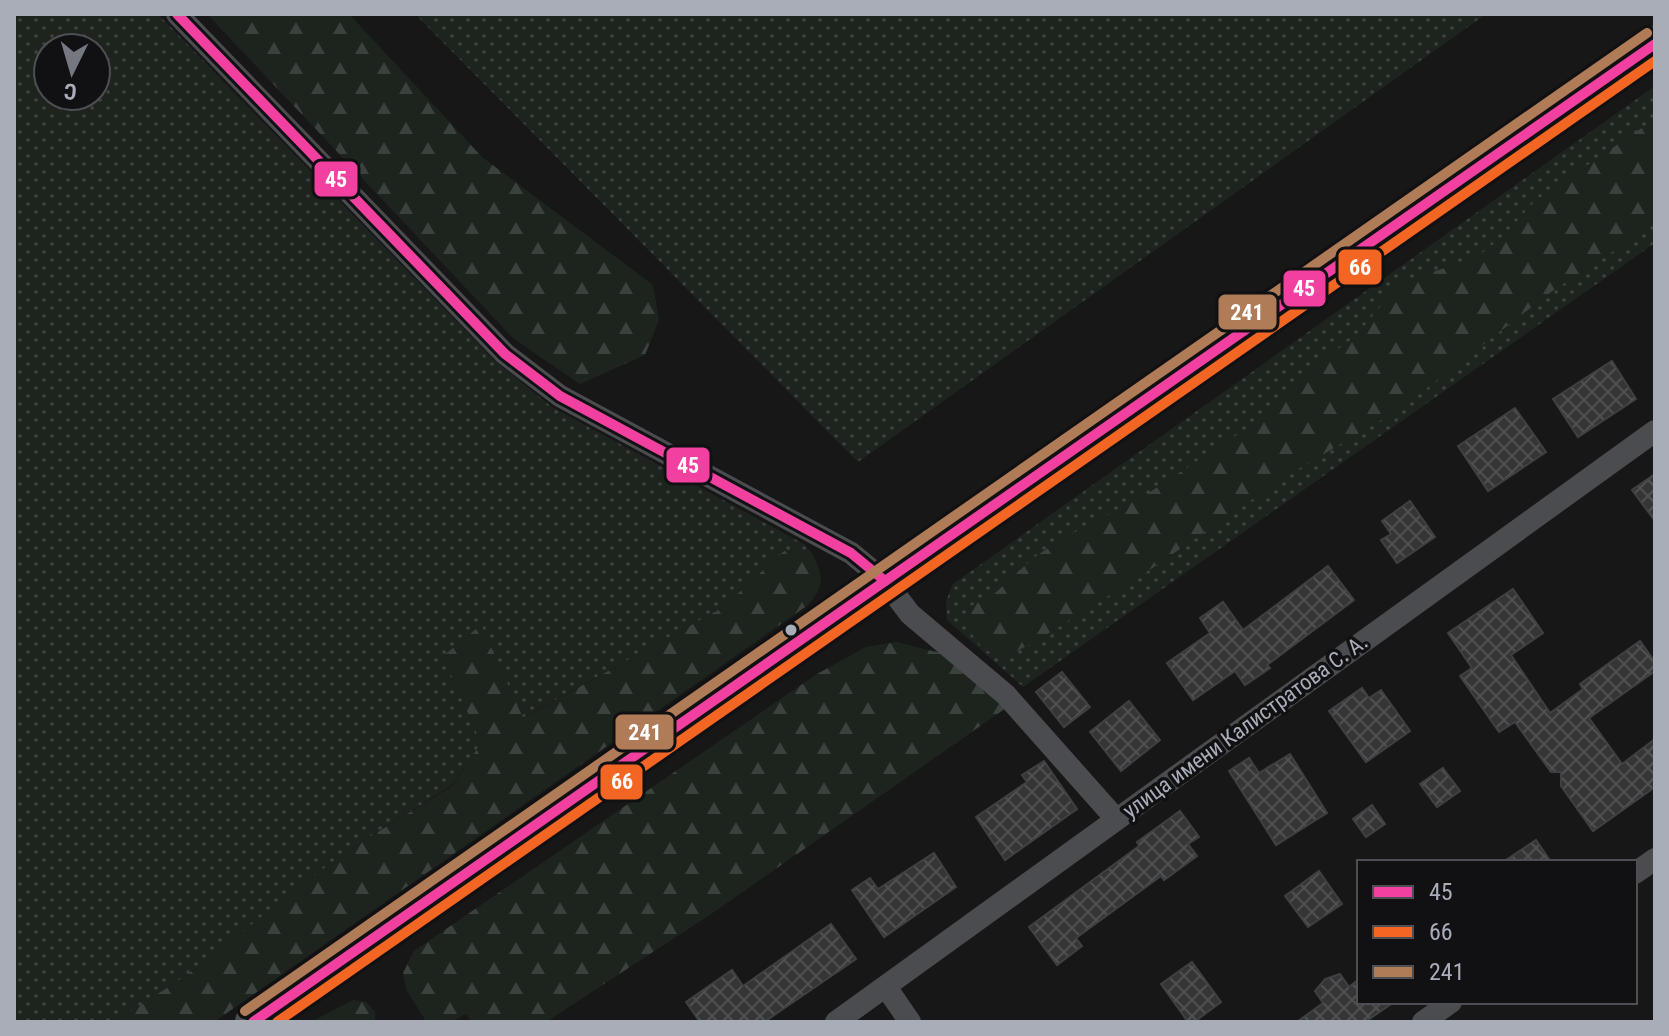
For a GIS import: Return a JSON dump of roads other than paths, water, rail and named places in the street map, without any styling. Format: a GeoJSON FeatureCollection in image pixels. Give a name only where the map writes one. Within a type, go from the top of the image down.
{"type":"FeatureCollection","features":[{"type":"Feature","properties":{"kind":"main road"},"geometry":{"type":"LineString","coordinates":[[253,1022],[1655,44]]}},
{"type":"Feature","properties":{"kind":"street"},"geometry":{"type":"LineString","coordinates":[[177,14],[505,354],[560,396],[841,547],[885,581],[910,614],[1006,695],[1116,819]]}},
{"type":"Feature","properties":{"kind":"street","name":"улица имени Калистратова С. А."},"geometry":{"type":"LineString","coordinates":[[836,1022],[1655,431]]}},
{"type":"Feature","properties":{"kind":"street"},"geometry":{"type":"LineString","coordinates":[[1637,872],[1655,859]]}},
{"type":"Feature","properties":{"kind":"street"},"geometry":{"type":"LineString","coordinates":[[886,987],[910,1022]]}},
{"type":"Feature","properties":{"kind":"street"},"geometry":{"type":"LineString","coordinates":[[1423,1022],[1448,1004]]}}]}
